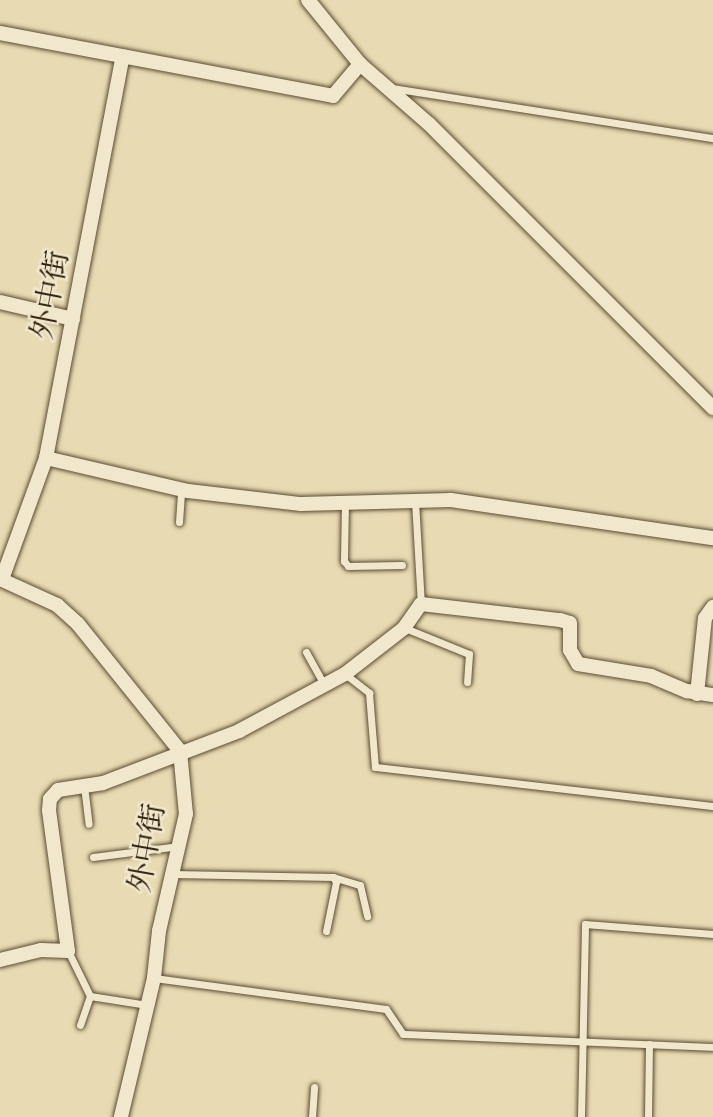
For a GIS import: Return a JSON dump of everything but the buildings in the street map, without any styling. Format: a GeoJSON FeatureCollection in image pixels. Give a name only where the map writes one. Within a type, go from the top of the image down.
{"type":"FeatureCollection","features":[{"type":"Feature","properties":{"kind":"street"},"geometry":{"type":"LineString","coordinates":[[307,0],[360,64],[449,143],[713,408]]}},
{"type":"Feature","properties":{"kind":"street"},"geometry":{"type":"LineString","coordinates":[[0,33],[333,96],[360,64]]}},
{"type":"Feature","properties":{"kind":"street","name":"外中街"},"geometry":{"type":"LineString","coordinates":[[121,1117],[154,978],[186,814],[180,751],[78,624],[57,605],[1,579],[46,458],[123,56]]}},
{"type":"Feature","properties":{"kind":"street"},"geometry":{"type":"LineString","coordinates":[[0,302],[73,319]]}},
{"type":"Feature","properties":{"kind":"street"},"geometry":{"type":"LineString","coordinates":[[46,458],[181,489],[301,504],[451,500],[713,538]]}},
{"type":"Feature","properties":{"kind":"street"},"geometry":{"type":"LineString","coordinates":[[0,960],[41,950],[68,951],[50,799],[58,790],[103,783],[180,751],[239,731],[323,683],[345,674],[404,628],[421,604],[570,623],[570,650],[578,664],[651,676],[697,694],[713,695]]}},
{"type":"Feature","properties":{"kind":"street"},"geometry":{"type":"LineString","coordinates":[[697,694],[705,618],[713,607]]}},
{"type":"Feature","properties":{"kind":"lane"},"geometry":{"type":"LineString","coordinates":[[387,87],[713,138]]}},
{"type":"Feature","properties":{"kind":"lane"},"geometry":{"type":"LineString","coordinates":[[179,522],[181,489]]}},
{"type":"Feature","properties":{"kind":"lane"},"geometry":{"type":"LineString","coordinates":[[415,501],[421,604]]}},
{"type":"Feature","properties":{"kind":"lane"},"geometry":{"type":"LineString","coordinates":[[345,502],[344,561],[348,566],[402,565]]}},
{"type":"Feature","properties":{"kind":"lane"},"geometry":{"type":"LineString","coordinates":[[404,628],[469,654],[467,682]]}},
{"type":"Feature","properties":{"kind":"lane"},"geometry":{"type":"LineString","coordinates":[[306,652],[323,683]]}},
{"type":"Feature","properties":{"kind":"lane"},"geometry":{"type":"LineString","coordinates":[[345,674],[369,694],[375,768],[713,806]]}},
{"type":"Feature","properties":{"kind":"lane"},"geometry":{"type":"LineString","coordinates":[[84,786],[89,824]]}},
{"type":"Feature","properties":{"kind":"lane"},"geometry":{"type":"LineString","coordinates":[[93,857],[179,846]]}},
{"type":"Feature","properties":{"kind":"lane"},"geometry":{"type":"LineString","coordinates":[[173,874],[333,877],[360,885],[367,916]]}},
{"type":"Feature","properties":{"kind":"lane"},"geometry":{"type":"LineString","coordinates":[[326,931],[336,882],[333,877]]}},
{"type":"Feature","properties":{"kind":"lane"},"geometry":{"type":"LineString","coordinates":[[581,1117],[585,924],[713,934]]}},
{"type":"Feature","properties":{"kind":"lane"},"geometry":{"type":"LineString","coordinates":[[68,951],[90,996],[80,1025]]}},
{"type":"Feature","properties":{"kind":"lane"},"geometry":{"type":"LineString","coordinates":[[154,978],[386,1009],[403,1034],[713,1047]]}},
{"type":"Feature","properties":{"kind":"lane"},"geometry":{"type":"LineString","coordinates":[[90,996],[148,1005]]}},
{"type":"Feature","properties":{"kind":"lane"},"geometry":{"type":"LineString","coordinates":[[648,1117],[649,1044]]}},
{"type":"Feature","properties":{"kind":"lane"},"geometry":{"type":"LineString","coordinates":[[312,1117],[314,1087]]}}]}
